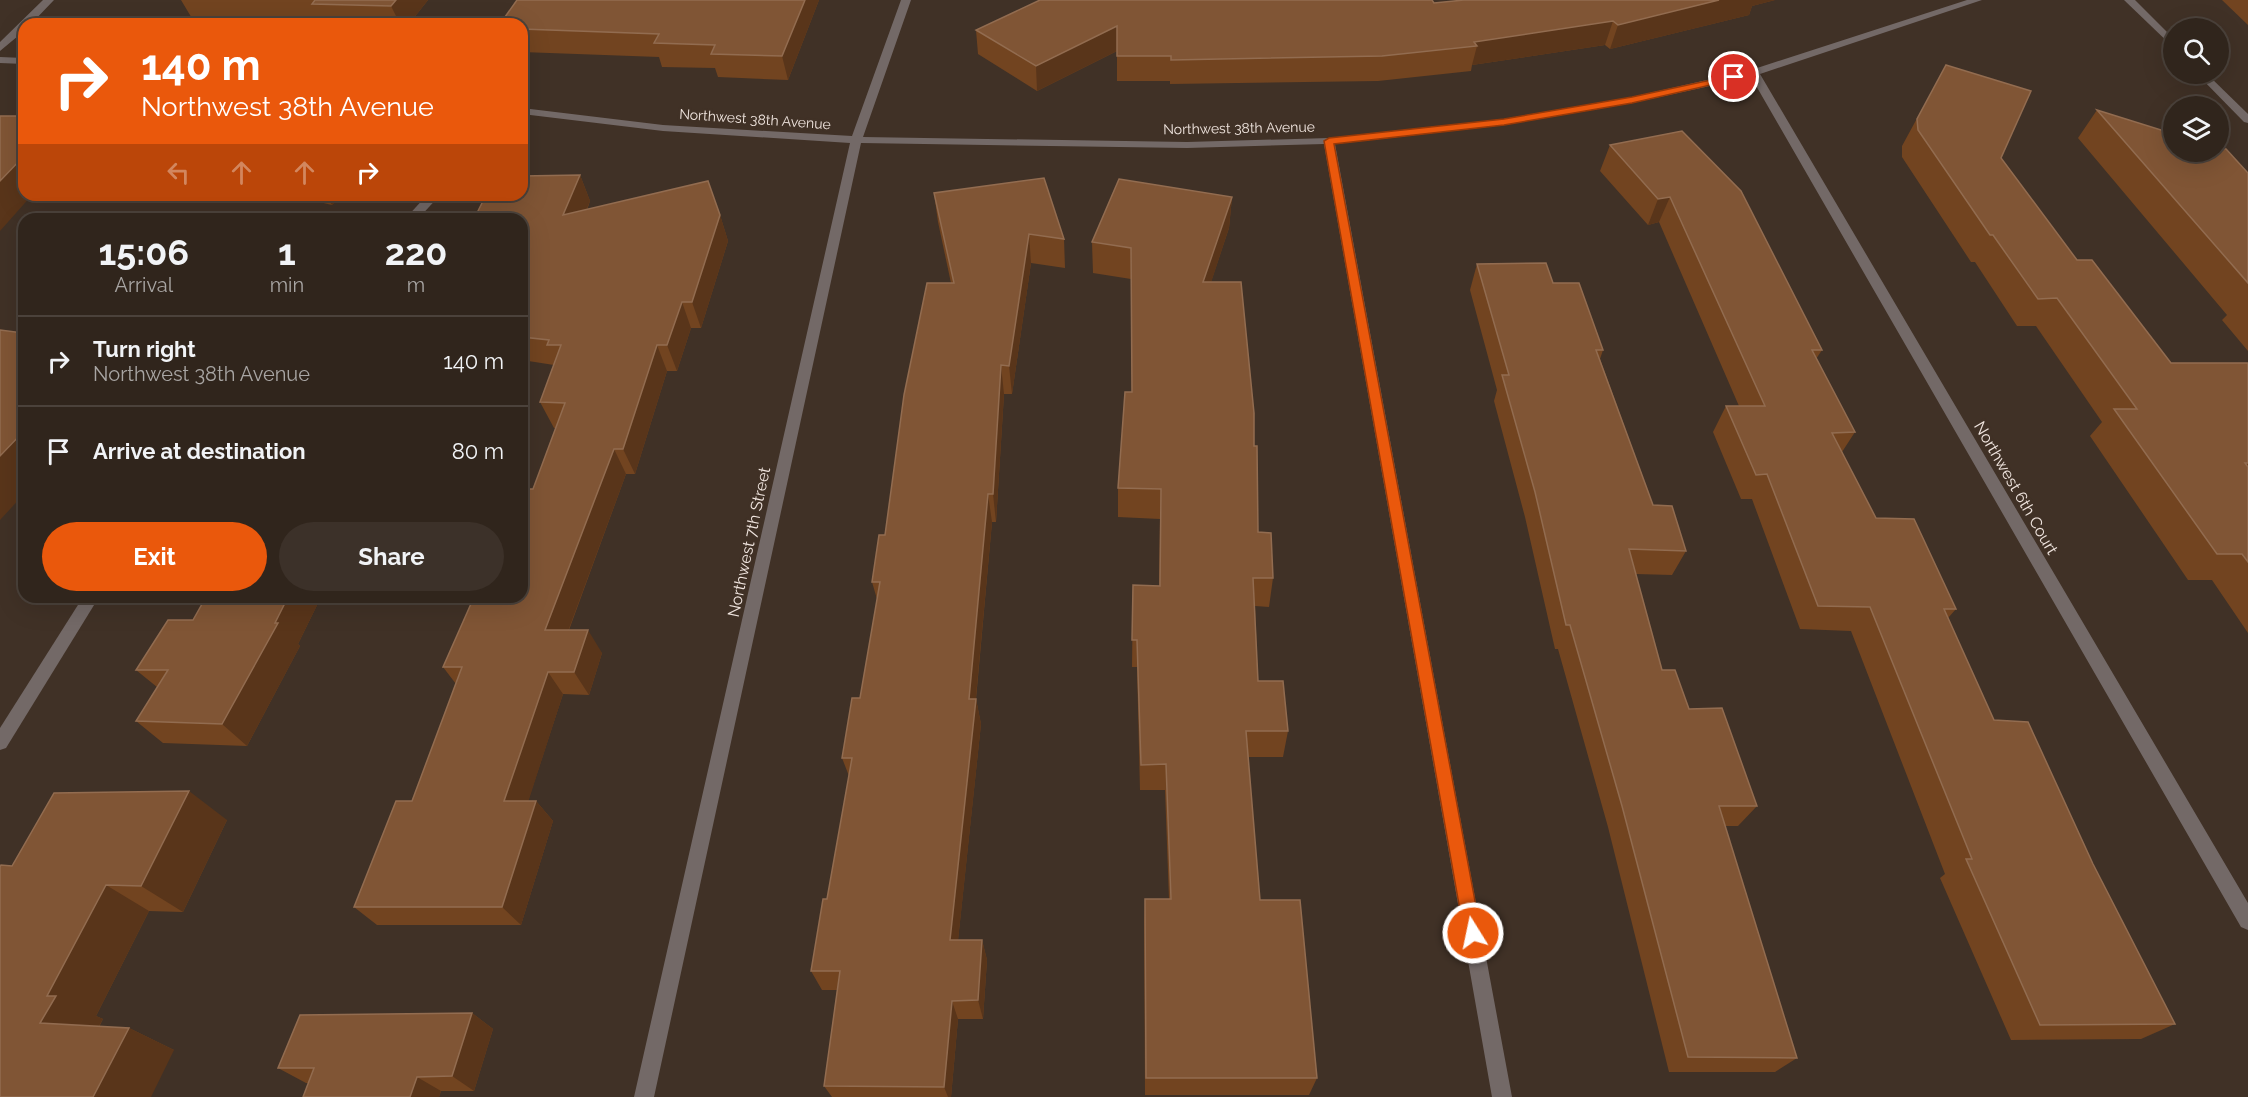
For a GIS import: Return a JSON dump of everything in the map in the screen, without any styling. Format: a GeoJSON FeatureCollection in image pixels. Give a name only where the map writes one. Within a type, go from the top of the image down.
{"type":"FeatureCollection","features":[{"type":"Feature","properties":{"kind":"street"},"geometry":{"type":"LineString","coordinates":[[30,18],[49,0]]}},
{"type":"Feature","properties":{"kind":"street","name":"Northwest 7th Street"},"geometry":{"type":"LineString","coordinates":[[644,1097],[856,140],[906,0]]}},
{"type":"Feature","properties":{"kind":"street","name":"Northwest 38th Avenue"},"geometry":{"type":"LineString","coordinates":[[528,112],[663,128],[856,140],[1187,146],[1329,141],[1504,122],[1632,100],[1754,73],[1977,0]]}},
{"type":"Feature","properties":{"kind":"street"},"geometry":{"type":"LineString","coordinates":[[2129,0],[2163,34]]}},
{"type":"Feature","properties":{"kind":"street"},"geometry":{"type":"LineString","coordinates":[[0,48],[18,30]]}},
{"type":"Feature","properties":{"kind":"street"},"geometry":{"type":"LineString","coordinates":[[0,60],[18,61]]}},
{"type":"Feature","properties":{"kind":"street","name":"Northwest 6th Court"},"geometry":{"type":"LineString","coordinates":[[1754,73],[2248,921]]}},
{"type":"Feature","properties":{"kind":"street"},"geometry":{"type":"LineString","coordinates":[[2212,84],[2248,120]]}},
{"type":"Feature","properties":{"kind":"street"},"geometry":{"type":"LineString","coordinates":[[1329,141],[1502,1097]]}},
{"type":"Feature","properties":{"kind":"street"},"geometry":{"type":"LineString","coordinates":[[417,213],[428,201]]}},
{"type":"Feature","properties":{"kind":"street"},"geometry":{"type":"LineString","coordinates":[[0,743],[87,603]]}},
{"type":"Feature","properties":{"kind":"building"},"geometry":{"type":"Polygon","coordinates":[[[315,0],[396,0],[391,6],[312,4],[315,0]]]}},
{"type":"Feature","properties":{"kind":"building"},"geometry":{"type":"Polygon","coordinates":[[[517,0],[805,0],[782,56],[711,54],[715,45],[654,43],[659,34],[528,29],[528,18],[504,18],[517,0]]]}},
{"type":"Feature","properties":{"kind":"building"},"geometry":{"type":"Polygon","coordinates":[[[1040,0],[1432,0],[1434,3],[1464,0],[1719,0],[1618,25],[1613,21],[1474,42],[1477,46],[1382,56],[1171,60],[1171,56],[1117,56],[1117,26],[1036,66],[976,30],[1040,0]]]}},
{"type":"Feature","properties":{"kind":"building"},"geometry":{"type":"Polygon","coordinates":[[[1946,65],[2031,91],[2001,158],[2077,260],[2092,260],[2171,363],[2248,363],[2248,463],[2245,463],[2248,467],[2248,562],[2242,554],[2217,554],[2114,409],[2137,409],[2057,298],[2038,299],[1993,235],[1990,235],[1918,130],[1917,119],[1946,65]]]}},
{"type":"Feature","properties":{"kind":"building"},"geometry":{"type":"Polygon","coordinates":[[[2097,110],[2163,131],[2163,162],[2229,162],[2229,152],[2248,173],[2248,283],[2097,110]]]}},
{"type":"Feature","properties":{"kind":"building"},"geometry":{"type":"Polygon","coordinates":[[[0,116],[18,116],[18,162],[0,181],[0,116]]]}},
{"type":"Feature","properties":{"kind":"building"},"geometry":{"type":"Polygon","coordinates":[[[1682,131],[1741,191],[1822,350],[1812,350],[1855,432],[1832,433],[1876,518],[1914,519],[1956,609],[1944,609],[1994,720],[2028,722],[2093,864],[2175,1024],[2040,1025],[1966,859],[1972,859],[1870,607],[1818,606],[1767,474],[1756,475],[1726,406],[1765,406],[1670,197],[1658,199],[1610,145],[1682,131]]]}},
{"type":"Feature","properties":{"kind":"building"},"geometry":{"type":"Polygon","coordinates":[[[580,175],[563,215],[708,181],[720,215],[692,302],[682,302],[667,345],[657,345],[623,449],[614,449],[545,630],[588,630],[574,672],[548,672],[504,801],[536,801],[502,907],[354,907],[396,801],[412,801],[462,667],[443,667],[471,603],[528,603],[528,489],[533,489],[565,403],[540,402],[561,345],[547,345],[549,340],[528,338],[528,213],[477,213],[483,201],[528,201],[528,176],[580,175]]]}},
{"type":"Feature","properties":{"kind":"building"},"geometry":{"type":"Polygon","coordinates":[[[1044,178],[1064,239],[1029,234],[1009,366],[1001,365],[993,494],[988,494],[969,699],[976,699],[950,940],[982,940],[978,1000],[952,1001],[944,1087],[824,1086],[840,971],[811,971],[823,899],[827,899],[852,758],[842,758],[852,698],[860,698],[880,582],[872,582],[879,535],[885,535],[904,395],[927,283],[954,283],[934,193],[1044,178]]]}},
{"type":"Feature","properties":{"kind":"building"},"geometry":{"type":"Polygon","coordinates":[[[1119,179],[1232,197],[1203,282],[1241,282],[1254,413],[1254,446],[1257,446],[1258,532],[1271,533],[1273,578],[1253,578],[1258,681],[1283,681],[1288,731],[1246,731],[1260,900],[1300,900],[1317,1078],[1146,1078],[1145,899],[1171,899],[1166,764],[1141,765],[1137,640],[1132,640],[1133,585],[1160,586],[1161,489],[1118,488],[1125,392],[1132,392],[1131,248],[1092,242],[1119,179]]]}},
{"type":"Feature","properties":{"kind":"building"},"geometry":{"type":"Polygon","coordinates":[[[1546,263],[1553,283],[1579,283],[1603,350],[1596,350],[1653,505],[1672,506],[1686,551],[1629,549],[1662,670],[1675,670],[1689,709],[1722,708],[1757,806],[1719,806],[1797,1058],[1688,1057],[1622,806],[1570,625],[1566,625],[1535,492],[1502,375],[1509,375],[1477,264],[1546,263]]]}},
{"type":"Feature","properties":{"kind":"building"},"geometry":{"type":"Polygon","coordinates":[[[0,330],[18,332],[18,437],[0,456],[0,330]]]}},
{"type":"Feature","properties":{"kind":"building"},"geometry":{"type":"Polygon","coordinates":[[[203,603],[285,603],[275,623],[278,623],[222,724],[136,721],[168,670],[136,670],[168,620],[193,620],[203,603]]]}},
{"type":"Feature","properties":{"kind":"building"},"geometry":{"type":"Polygon","coordinates":[[[189,791],[141,886],[106,885],[47,996],[56,996],[40,1023],[129,1028],[93,1097],[0,1097],[1,865],[12,866],[54,793],[189,791]]]}},
{"type":"Feature","properties":{"kind":"building"},"geometry":{"type":"Polygon","coordinates":[[[472,1013],[452,1076],[417,1077],[410,1097],[303,1097],[314,1068],[278,1068],[300,1015],[472,1013]]]}},
{"type":"Feature","properties":{"kind":"route"},"geometry":{"type":"LineString","coordinates":[[1473,933],[1329,141],[1504,122],[1632,100],[1734,77]]}}]}
